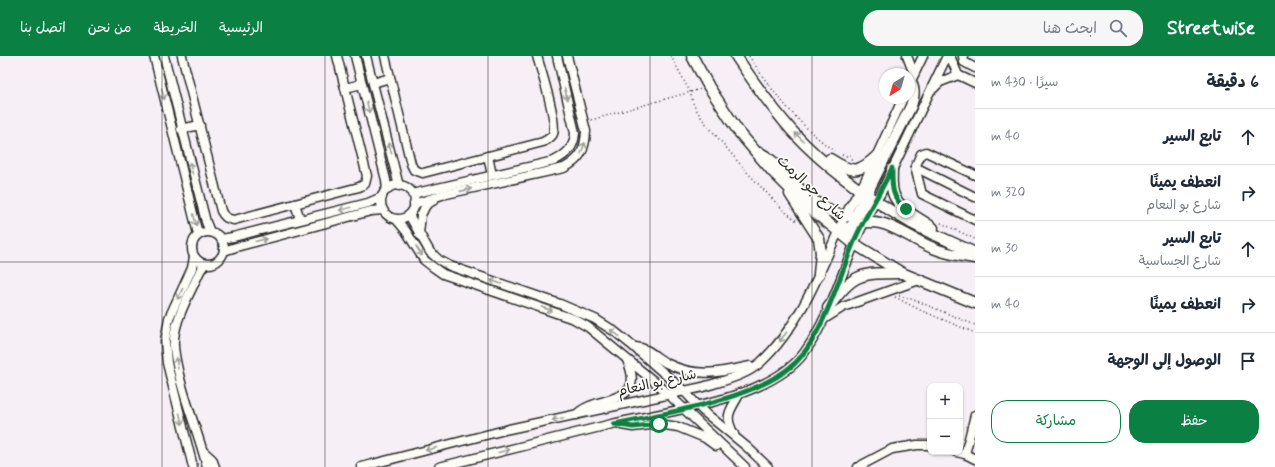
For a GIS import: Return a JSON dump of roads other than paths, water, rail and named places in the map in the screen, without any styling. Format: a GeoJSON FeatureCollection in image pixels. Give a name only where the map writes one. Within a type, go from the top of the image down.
{"type":"FeatureCollection","features":[{"type":"Feature","properties":{"kind":"main road","name":"شارع جو الرمث"},"geometry":{"type":"LineString","coordinates":[[692,56],[709,87],[738,131],[754,152],[808,207],[838,232],[902,273],[975,303]]}},
{"type":"Feature","properties":{"kind":"main road","name":"شارع جو الرمث"},"geometry":{"type":"LineString","coordinates":[[736,56],[770,105],[814,153],[868,195],[913,224],[975,253]]}},
{"type":"Feature","properties":{"kind":"main road"},"geometry":{"type":"LineString","coordinates":[[854,243],[851,234],[851,216],[868,195],[912,104]]}},
{"type":"Feature","properties":{"kind":"main road"},"geometry":{"type":"LineString","coordinates":[[754,152],[761,153],[770,159],[790,179],[822,206],[838,215],[851,216]]}},
{"type":"Feature","properties":{"kind":"main road"},"geometry":{"type":"LineString","coordinates":[[814,153],[831,159],[841,166],[855,170],[867,166],[877,156]]}},
{"type":"Feature","properties":{"kind":"main road"},"geometry":{"type":"LineString","coordinates":[[892,168],[892,190],[896,200],[906,209],[933,227],[943,238]]}},
{"type":"Feature","properties":{"kind":"main road"},"geometry":{"type":"LineString","coordinates":[[781,181],[819,239],[821,254],[819,274]]}},
{"type":"Feature","properties":{"kind":"main road"},"geometry":{"type":"LineString","coordinates":[[838,232],[852,225],[864,222],[880,222],[932,248],[955,255],[975,258]]}},
{"type":"Feature","properties":{"kind":"main road"},"geometry":{"type":"LineString","coordinates":[[828,308],[842,289],[857,278],[874,274],[902,273]]}},
{"type":"Feature","properties":{"kind":"street"},"geometry":{"type":"LineString","coordinates":[[154,56],[198,234]]}},
{"type":"Feature","properties":{"kind":"street"},"geometry":{"type":"LineString","coordinates":[[164,56],[206,222],[210,232]]}},
{"type":"Feature","properties":{"kind":"street"},"geometry":{"type":"LineString","coordinates":[[182,56],[221,211],[224,217],[234,220],[359,188],[365,184],[367,176],[337,56]]}},
{"type":"Feature","properties":{"kind":"street"},"geometry":{"type":"LineString","coordinates":[[355,56],[386,180],[387,190]]}},
{"type":"Feature","properties":{"kind":"street"},"geometry":{"type":"LineString","coordinates":[[366,56],[399,186]]}},
{"type":"Feature","properties":{"kind":"street"},"geometry":{"type":"LineString","coordinates":[[385,56],[411,164],[414,170],[423,173],[543,142],[552,134],[554,122],[537,56]]}},
{"type":"Feature","properties":{"kind":"street"},"geometry":{"type":"LineString","coordinates":[[412,194],[554,162],[564,156],[574,141],[575,133],[557,56]]}},
{"type":"Feature","properties":{"kind":"street"},"geometry":{"type":"LineString","coordinates":[[414,204],[442,196],[564,168],[573,163],[580,155],[585,143],[586,131],[567,56]]}},
{"type":"Feature","properties":{"kind":"street"},"geometry":{"type":"LineString","coordinates":[[907,56],[909,68]]}},
{"type":"Feature","properties":{"kind":"street"},"geometry":{"type":"LineString","coordinates":[[915,72],[923,56]]}},
{"type":"Feature","properties":{"kind":"street"},"geometry":{"type":"LineString","coordinates":[[949,56],[958,75],[975,83]]}},
{"type":"Feature","properties":{"kind":"street"},"geometry":{"type":"LineString","coordinates":[[868,195],[881,193],[892,168],[949,56]]}},
{"type":"Feature","properties":{"kind":"street"},"geometry":{"type":"LineString","coordinates":[[963,56],[963,60],[966,64],[975,68]]}},
{"type":"Feature","properties":{"kind":"street"},"geometry":{"type":"LineString","coordinates":[[930,93],[940,82],[958,75]]}},
{"type":"Feature","properties":{"kind":"street"},"geometry":{"type":"LineString","coordinates":[[373,83],[390,78]]}},
{"type":"Feature","properties":{"kind":"street"},"geometry":{"type":"LineString","coordinates":[[345,88],[362,84]]}},
{"type":"Feature","properties":{"kind":"street"},"geometry":{"type":"LineString","coordinates":[[439,467],[614,424],[683,409],[740,393],[766,383],[794,364],[815,335],[823,319],[864,222],[868,195],[877,156],[900,104]]}},
{"type":"Feature","properties":{"kind":"street"},"geometry":{"type":"LineString","coordinates":[[182,129],[200,125]]}},
{"type":"Feature","properties":{"kind":"street"},"geometry":{"type":"LineString","coordinates":[[975,176],[926,152],[921,154],[915,167],[922,194],[975,220]]}},
{"type":"Feature","properties":{"kind":"street"},"geometry":{"type":"LineString","coordinates":[[488,156],[492,175]]}},
{"type":"Feature","properties":{"kind":"street"},"geometry":{"type":"LineString","coordinates":[[915,167],[975,197]]}},
{"type":"Feature","properties":{"kind":"street"},"geometry":{"type":"LineString","coordinates":[[395,186],[399,186],[407,189],[412,194],[414,204],[412,212],[409,215],[405,218],[396,219],[388,216],[383,210],[381,201],[387,190],[395,186]]}},
{"type":"Feature","properties":{"kind":"street"},"geometry":{"type":"LineString","coordinates":[[419,234],[421,215],[426,205],[442,196]]}},
{"type":"Feature","properties":{"kind":"street"},"geometry":{"type":"LineString","coordinates":[[221,239],[368,203],[382,197]]}},
{"type":"Feature","properties":{"kind":"street"},"geometry":{"type":"LineString","coordinates":[[295,204],[300,219]]}},
{"type":"Feature","properties":{"kind":"street"},"geometry":{"type":"LineString","coordinates":[[224,251],[236,246],[371,211],[383,210]]}},
{"type":"Feature","properties":{"kind":"street"},"geometry":{"type":"LineString","coordinates":[[409,215],[430,252],[439,260],[450,266],[560,304],[595,319],[614,331],[684,391],[768,467]]}},
{"type":"Feature","properties":{"kind":"street","name":"شارع بو النعام"},"geometry":{"type":"LineString","coordinates":[[361,467],[510,430],[684,391],[732,378],[760,363],[783,338],[794,322],[819,274],[838,232],[851,216]]}},
{"type":"Feature","properties":{"kind":"street"},"geometry":{"type":"LineString","coordinates":[[396,219],[406,231],[424,260],[443,274],[574,319],[588,327],[669,394],[745,467]]}},
{"type":"Feature","properties":{"kind":"street"},"geometry":{"type":"LineString","coordinates":[[210,232],[215,233],[221,239],[224,251],[223,255],[217,262],[209,265],[197,260],[194,257],[191,245],[198,234],[210,232]]}},
{"type":"Feature","properties":{"kind":"street"},"geometry":{"type":"LineString","coordinates":[[193,467],[167,363],[165,341],[169,318],[192,268],[194,257]]}},
{"type":"Feature","properties":{"kind":"street"},"geometry":{"type":"LineString","coordinates":[[205,264],[200,271],[178,320],[174,340],[176,362],[182,388],[207,467]]}},
{"type":"Feature","properties":{"kind":"street"},"geometry":{"type":"LineString","coordinates":[[823,319],[843,307],[920,280]]}},
{"type":"Feature","properties":{"kind":"street"},"geometry":{"type":"LineString","coordinates":[[634,347],[649,351],[662,361],[682,369],[704,373],[721,373],[760,363]]}},
{"type":"Feature","properties":{"kind":"street"},"geometry":{"type":"LineString","coordinates":[[576,416],[584,408],[620,397],[628,390],[632,381],[632,376],[625,358]]}},
{"type":"Feature","properties":{"kind":"street"},"geometry":{"type":"LineString","coordinates":[[736,438],[730,426],[728,413],[740,393]]}},
{"type":"Feature","properties":{"kind":"street"},"geometry":{"type":"LineString","coordinates":[[975,416],[965,454],[975,459]]}},
{"type":"Feature","properties":{"kind":"street"},"geometry":{"type":"LineString","coordinates":[[614,424],[633,427],[659,424],[678,427],[705,438],[732,455]]}},
{"type":"Feature","properties":{"kind":"street"},"geometry":{"type":"LineString","coordinates":[[858,467],[892,449],[917,445],[927,446]]}},
{"type":"Feature","properties":{"kind":"street"},"geometry":{"type":"LineString","coordinates":[[203,451],[212,458],[215,467]]}},
{"type":"Feature","properties":{"kind":"street"},"geometry":{"type":"LineString","coordinates":[[188,467],[187,462],[190,454]]}}]}
